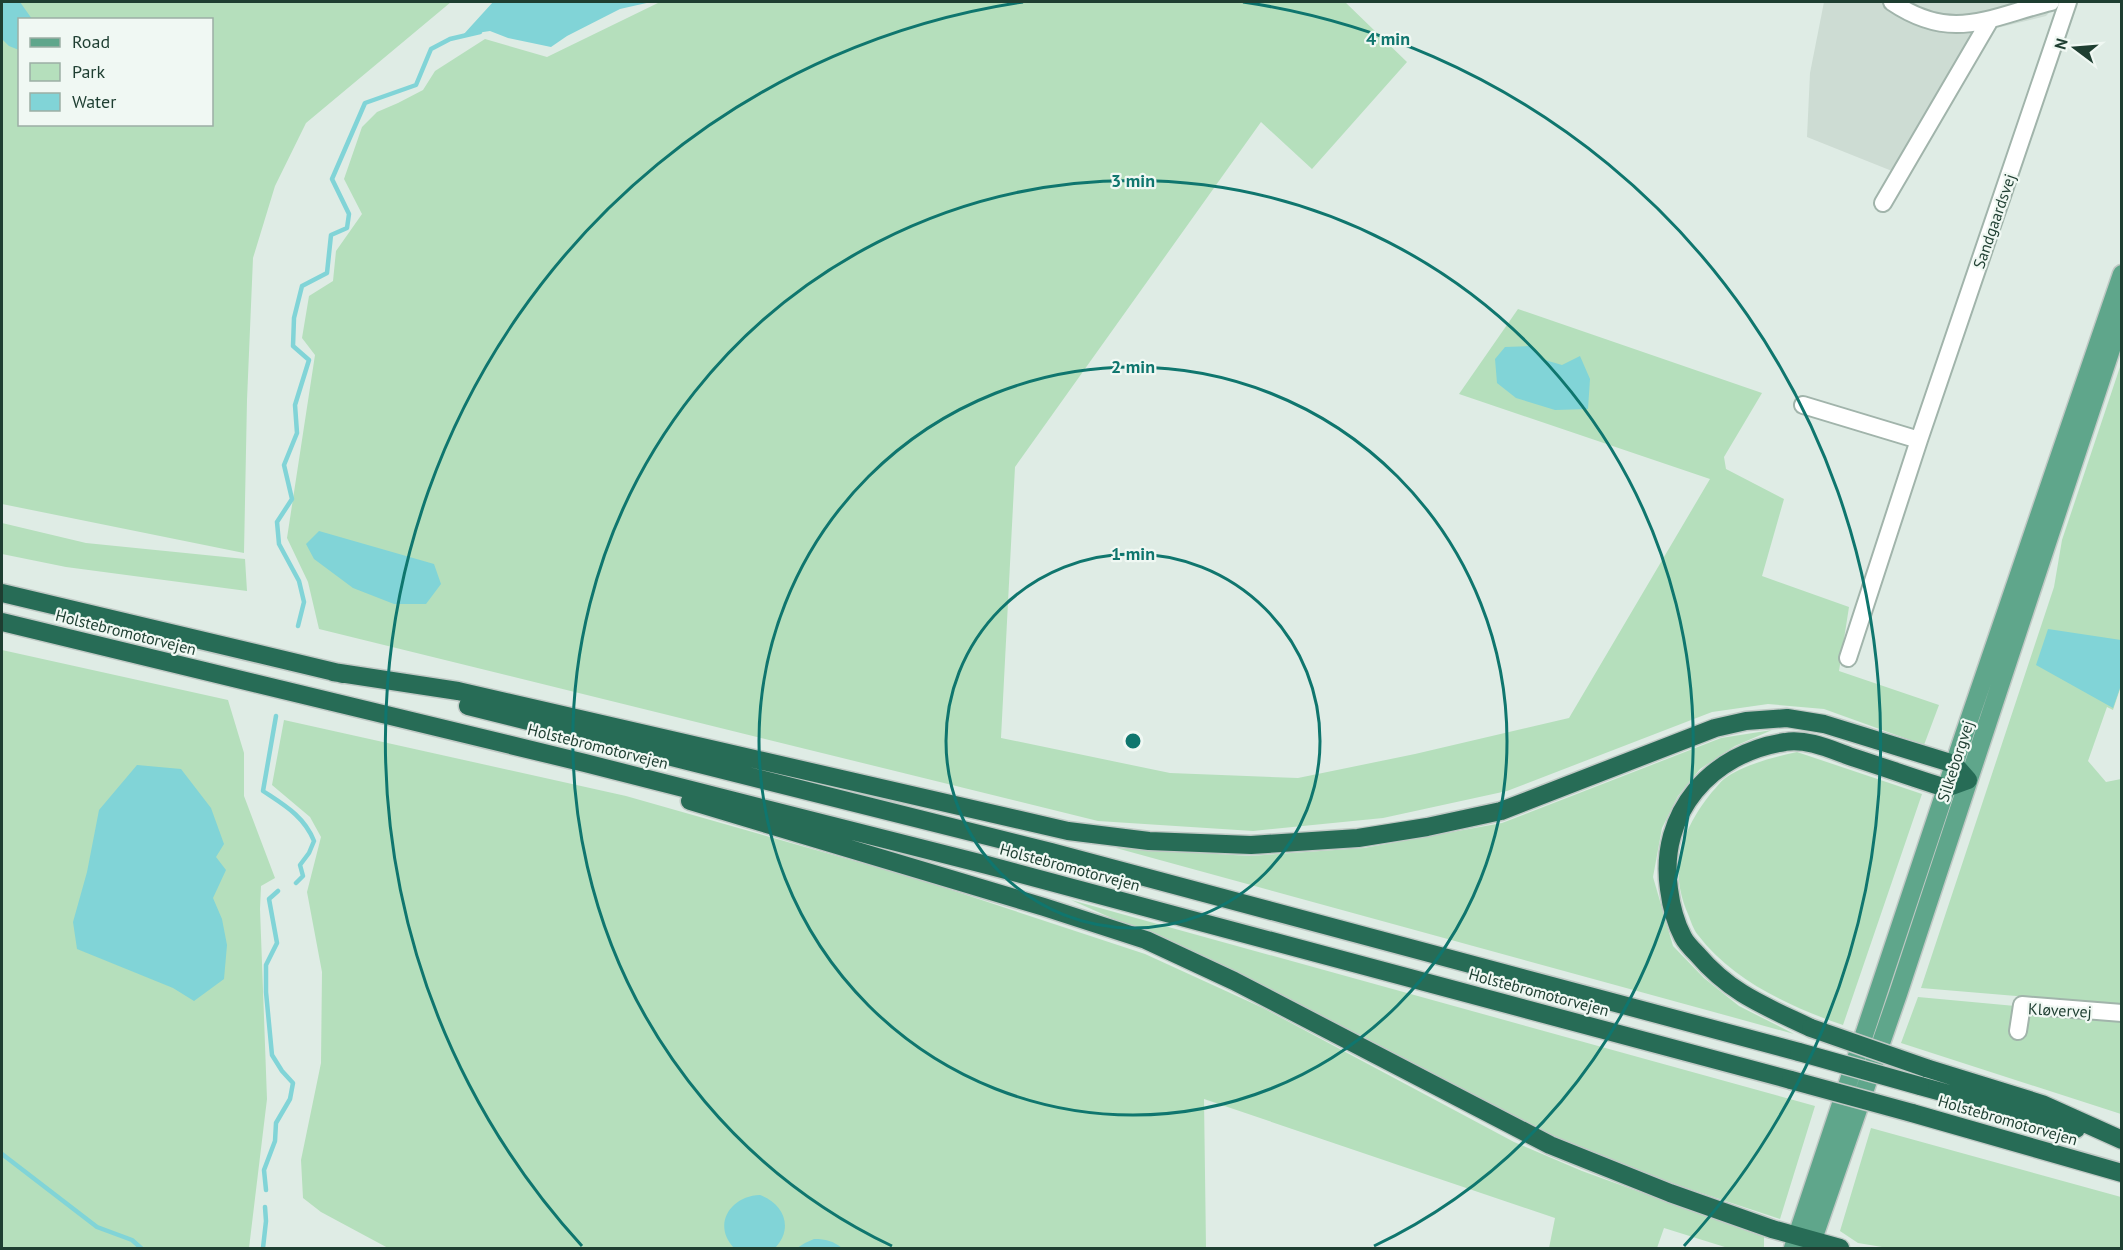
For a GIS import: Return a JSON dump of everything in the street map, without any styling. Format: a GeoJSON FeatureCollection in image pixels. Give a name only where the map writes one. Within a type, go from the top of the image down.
{"type":"FeatureCollection","features":[{"type":"Feature","properties":{"kind":"highway","name":"Holstebromotorvejen"},"geometry":{"type":"LineString","coordinates":[[2,593],[333,672],[1051,852],[1799,1052],[2121,1141]]}},
{"type":"Feature","properties":{"kind":"highway","name":"Holstebromotorvejen"},"geometry":{"type":"LineString","coordinates":[[2,622],[585,763],[987,865],[1791,1080],[2121,1173]]}},
{"type":"Feature","properties":{"kind":"highway"},"geometry":{"type":"LineString","coordinates":[[333,672],[458,691],[1068,831],[1149,841],[1251,845],[1358,837],[1427,827],[1501,811],[1714,728],[1746,721],[1787,718],[1824,724],[1954,764],[1968,780],[1946,788],[1800,741],[1785,742],[1748,751],[1715,770],[1687,799],[1672,832],[1666,872],[1671,906],[1683,938],[1712,972],[1745,997],[1811,1028],[1926,1068],[2042,1104],[2121,1141]]}},
{"type":"Feature","properties":{"kind":"highway"},"geometry":{"type":"LineString","coordinates":[[585,763],[641,787],[1146,940],[1234,981],[1550,1145],[1803,1243],[1840,1248]]}},
{"type":"Feature","properties":{"kind":"main road","name":"Silkeborgvej"},"geometry":{"type":"LineString","coordinates":[[1803,1243],[1946,788],[2121,274]]}},
{"type":"Feature","properties":{"kind":"main road","name":"Silkeborgvej"},"geometry":{"type":"LineString","coordinates":[[1803,1243],[1898,994],[2121,316]]}},
{"type":"Feature","properties":{"kind":"street"},"geometry":{"type":"LineString","coordinates":[[1892,2],[1908,12],[1937,24],[1961,26],[2051,2]]}},
{"type":"Feature","properties":{"kind":"street","name":"Sandgaardsvej"},"geometry":{"type":"LineString","coordinates":[[1848,658],[1919,440],[2068,2]]}},
{"type":"Feature","properties":{"kind":"street"},"geometry":{"type":"LineString","coordinates":[[1883,203],[1990,20]]}},
{"type":"Feature","properties":{"kind":"street"},"geometry":{"type":"LineString","coordinates":[[1803,405],[1919,440]]}},
{"type":"Feature","properties":{"kind":"street","name":"Kløvervej"},"geometry":{"type":"LineString","coordinates":[[2018,1031],[2022,1005],[2121,1013]]}},
{"type":"Feature","properties":{"kind":"shaded area"},"geometry":{"type":"Polygon","coordinates":[[[1824,2],[2059,2],[2046,16],[1972,34],[1892,171],[1807,137],[1810,73],[1824,2]]]}},
{"type":"Feature","properties":{"kind":"green space"},"geometry":{"type":"Polygon","coordinates":[[[2,2],[451,2],[306,123],[275,186],[253,258],[244,553],[2,504],[2,2]]]}},
{"type":"Feature","properties":{"kind":"green space"},"geometry":{"type":"Polygon","coordinates":[[[660,2],[1345,2],[1407,62],[1312,169],[1261,122],[1015,467],[1001,738],[1170,773],[1298,778],[1415,754],[1569,718],[1710,479],[1459,394],[1518,309],[1762,393],[1724,457],[1726,469],[1784,499],[1762,576],[1849,607],[1839,671],[1939,705],[1924,745],[1824,709],[1768,704],[1712,712],[1507,791],[1383,818],[1253,831],[1098,821],[319,629],[308,582],[287,538],[315,355],[302,338],[309,296],[333,281],[336,251],[362,214],[344,179],[362,127],[377,112],[423,90],[435,71],[485,39],[547,57],[660,2]]]}},
{"type":"Feature","properties":{"kind":"green space"},"geometry":{"type":"Polygon","coordinates":[[[2121,364],[2121,686],[2113,710],[2107,707],[2088,761],[2106,782],[2121,779],[2121,1005],[1921,988],[2054,587],[2062,540],[2121,364]]]}},
{"type":"Feature","properties":{"kind":"green space"},"geometry":{"type":"Polygon","coordinates":[[[2,523],[86,543],[245,559],[247,591],[66,567],[2,554],[2,523]]]}},
{"type":"Feature","properties":{"kind":"green space"},"geometry":{"type":"Polygon","coordinates":[[[2,650],[228,700],[244,753],[244,796],[275,878],[261,886],[267,1099],[249,1248],[2,1248],[2,650]]]}},
{"type":"Feature","properties":{"kind":"green space"},"geometry":{"type":"Polygon","coordinates":[[[284,720],[626,796],[918,879],[1145,954],[1263,1008],[1514,1142],[1582,1171],[1764,1237],[1764,1248],[1728,1248],[1664,1228],[1657,1248],[1549,1248],[1555,1218],[1204,1099],[1206,1248],[388,1248],[321,1212],[303,1198],[301,1160],[321,1063],[322,972],[307,892],[321,837],[310,817],[272,785],[284,720]]]}},
{"type":"Feature","properties":{"kind":"green space"},"geometry":{"type":"Polygon","coordinates":[[[1772,730],[1735,746],[1700,769],[1678,796],[1662,828],[1653,877],[1673,946],[1704,978],[1739,1006],[1794,1034],[1116,848],[1250,856],[1364,848],[1502,823],[1721,738],[1772,730]]]}},
{"type":"Feature","properties":{"kind":"green space"},"geometry":{"type":"Polygon","coordinates":[[[1797,752],[1922,794],[1843,1025],[1803,1010],[1763,990],[1728,966],[1695,930],[1682,897],[1679,881],[1681,850],[1686,835],[1702,806],[1720,783],[1731,774],[1749,766],[1797,752]]]}},
{"type":"Feature","properties":{"kind":"green space"},"geometry":{"type":"Polygon","coordinates":[[[1071,900],[1815,1106],[1780,1219],[1671,1183],[1557,1138],[1267,987],[1071,900]]]}},
{"type":"Feature","properties":{"kind":"green space"},"geometry":{"type":"Polygon","coordinates":[[[1918,997],[2121,1016],[2121,1114],[1901,1043],[1918,997]]]}},
{"type":"Feature","properties":{"kind":"green space"},"geometry":{"type":"Polygon","coordinates":[[[1871,1128],[2121,1197],[2121,1248],[1888,1248],[1858,1243],[1840,1231],[1871,1128]]]}},
{"type":"Feature","properties":{"kind":"water"},"geometry":{"type":"Polygon","coordinates":[[[2,2],[20,2],[31,18],[18,18],[18,50],[9,46],[2,39],[2,2]]]}},
{"type":"Feature","properties":{"kind":"water"},"geometry":{"type":"Polygon","coordinates":[[[493,2],[651,2],[620,9],[567,36],[551,47],[508,38],[490,31],[463,35],[493,2]]]}},
{"type":"Feature","properties":{"kind":"water"},"geometry":{"type":"Polygon","coordinates":[[[1530,346],[1545,360],[1562,365],[1580,356],[1590,379],[1588,409],[1555,410],[1516,398],[1497,383],[1495,359],[1505,347],[1530,346]]]}},
{"type":"Feature","properties":{"kind":"water"},"geometry":{"type":"Polygon","coordinates":[[[319,531],[434,564],[441,584],[426,604],[394,604],[353,588],[314,559],[306,544],[319,531]]]}},
{"type":"Feature","properties":{"kind":"water"},"geometry":{"type":"Polygon","coordinates":[[[2048,629],[2121,640],[2121,685],[2113,708],[2036,665],[2048,629]]]}},
{"type":"Feature","properties":{"kind":"water"},"geometry":{"type":"Polygon","coordinates":[[[137,765],[181,769],[211,808],[224,844],[216,857],[226,870],[213,898],[222,919],[227,945],[224,979],[194,1001],[173,988],[77,949],[73,922],[87,872],[99,810],[137,765]]]}},
{"type":"Feature","properties":{"kind":"water"},"geometry":{"type":"Polygon","coordinates":[[[760,1195],[775,1204],[784,1217],[784,1233],[781,1240],[775,1248],[734,1248],[725,1230],[727,1213],[740,1200],[760,1195]]]}},
{"type":"Feature","properties":{"kind":"water"},"geometry":{"type":"Polygon","coordinates":[[[814,1239],[829,1241],[842,1248],[797,1248],[814,1239]]]}},
{"type":"Feature","properties":{"kind":"waterway"},"geometry":{"type":"LineString","coordinates":[[298,626],[304,602],[299,581],[279,544],[277,522],[292,499],[284,465],[297,433],[295,405],[309,360],[293,346],[294,318],[302,286],[327,273],[331,235],[347,228],[349,214],[332,179],[365,103],[416,85],[431,49],[450,39],[480,32]]}},
{"type":"Feature","properties":{"kind":"waterway"},"geometry":{"type":"LineString","coordinates":[[276,716],[263,791],[286,806],[299,818],[314,841],[300,865],[303,876],[296,883]]}},
{"type":"Feature","properties":{"kind":"waterway"},"geometry":{"type":"LineString","coordinates":[[266,1190],[264,1170],[275,1141],[276,1123],[290,1099],[293,1083],[272,1055],[266,992],[266,965],[277,943],[269,899],[278,891]]}},
{"type":"Feature","properties":{"kind":"waterway"},"geometry":{"type":"LineString","coordinates":[[2,1154],[97,1227],[132,1240],[141,1248]]}},
{"type":"Feature","properties":{"kind":"waterway"},"geometry":{"type":"LineString","coordinates":[[263,1248],[265,1207]]}}]}
